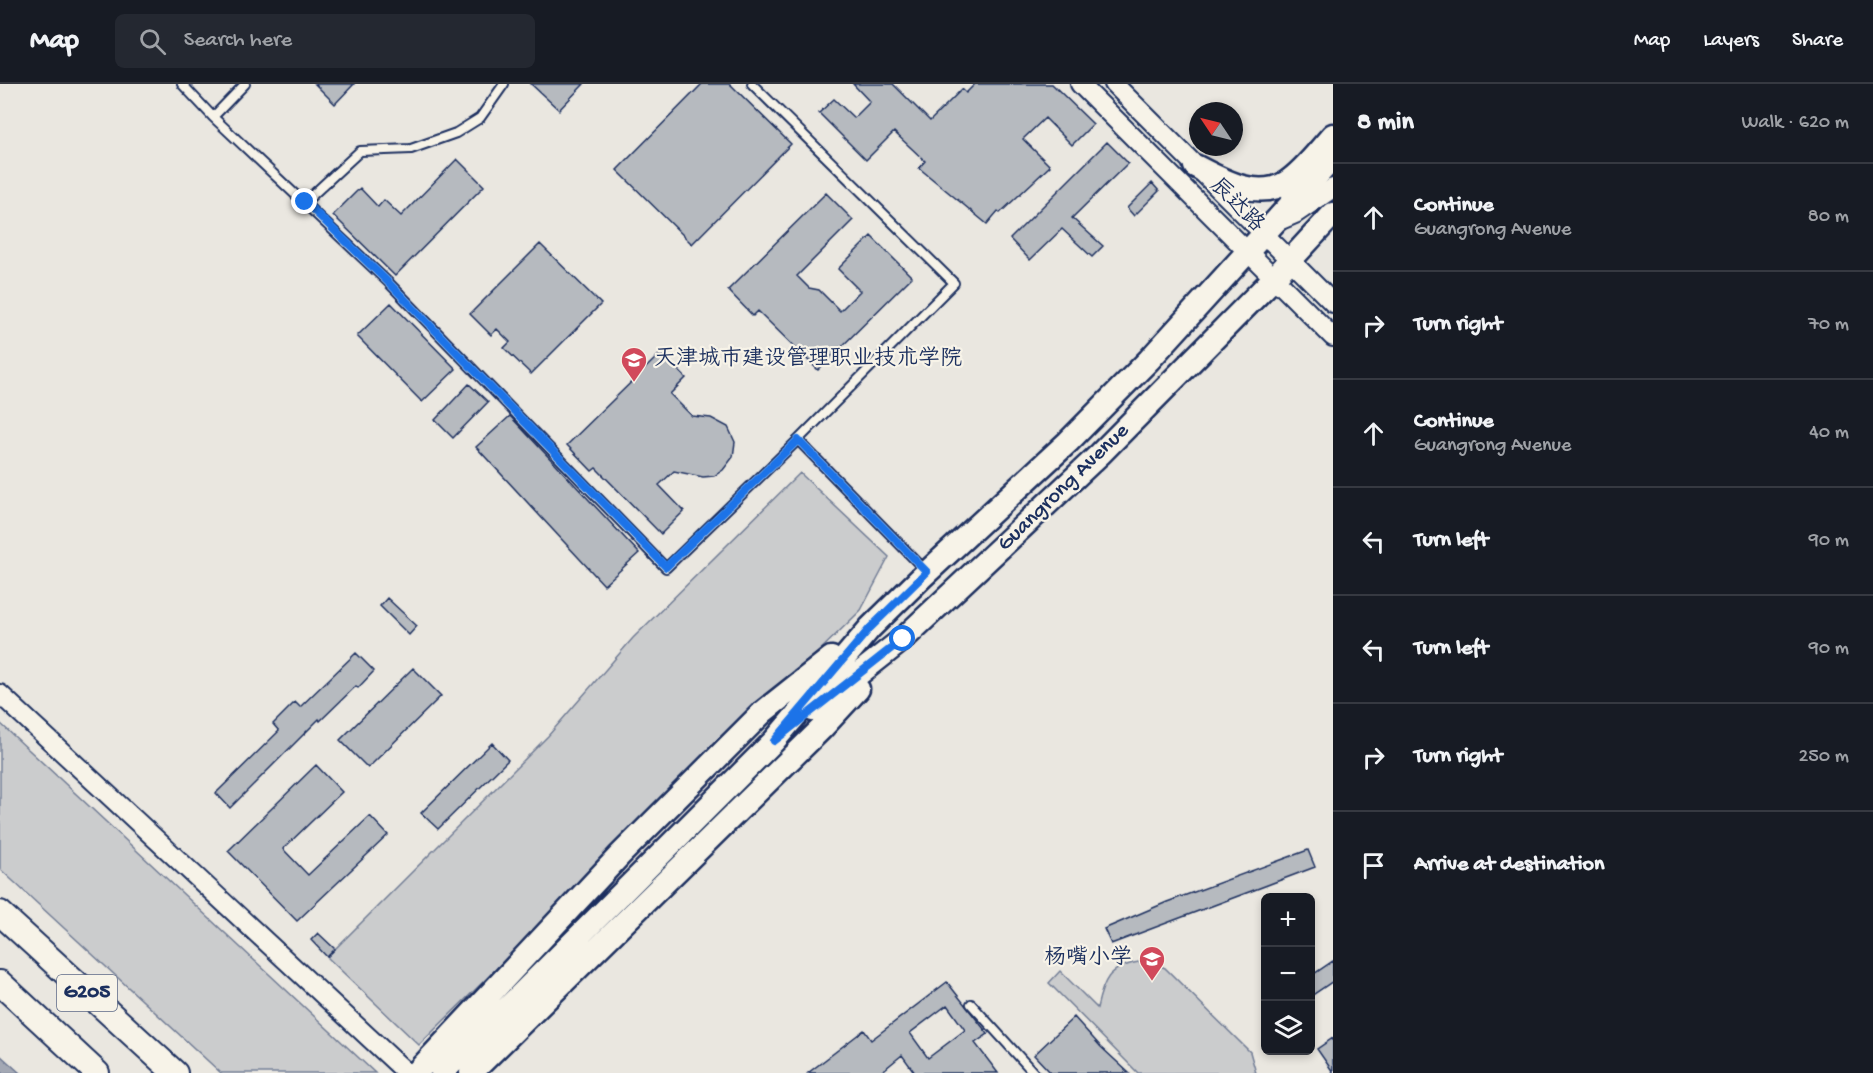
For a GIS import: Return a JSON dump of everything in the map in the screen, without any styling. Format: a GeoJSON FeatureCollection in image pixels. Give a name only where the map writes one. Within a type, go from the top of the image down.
{"type":"FeatureCollection","features":[{"type":"Feature","properties":{"kind":"highway","name":"G205"},"geometry":{"type":"LineString","coordinates":[[0,913],[175,1073]]}},
{"type":"Feature","properties":{"kind":"highway","name":"G205"},"geometry":{"type":"LineString","coordinates":[[0,983],[97,1073]]}},
{"type":"Feature","properties":{"kind":"main road"},"geometry":{"type":"LineString","coordinates":[[1195,166],[1236,185],[1260,189],[1273,187],[1286,183],[1333,135]]}},
{"type":"Feature","properties":{"kind":"main road","name":"Guangrong Avenue"},"geometry":{"type":"LineString","coordinates":[[870,628],[1068,442],[1149,360],[1248,252],[1263,226],[1333,158]]}},
{"type":"Feature","properties":{"kind":"main road","name":"Guangrong Avenue"},"geometry":{"type":"LineString","coordinates":[[774,741],[903,639],[1100,454],[1274,278],[1333,214]]}},
{"type":"Feature","properties":{"kind":"main road"},"geometry":{"type":"LineString","coordinates":[[442,1073],[774,741],[870,628]]}},
{"type":"Feature","properties":{"kind":"main road"},"geometry":{"type":"LineString","coordinates":[[416,1073],[620,855],[763,712],[870,628]]}},
{"type":"Feature","properties":{"kind":"main road"},"geometry":{"type":"LineString","coordinates":[[471,1073],[821,729],[903,639]]}},
{"type":"Feature","properties":{"kind":"street","name":"辰达路"},"geometry":{"type":"LineString","coordinates":[[1080,84],[1333,337]]}},
{"type":"Feature","properties":{"kind":"street","name":"辰达路"},"geometry":{"type":"LineString","coordinates":[[1114,84],[1195,166],[1263,226],[1290,261],[1333,303]]}},
{"type":"Feature","properties":{"kind":"street"},"geometry":{"type":"LineString","coordinates":[[1179,183],[1221,210],[1263,226],[1295,214],[1333,188]]}},
{"type":"Feature","properties":{"kind":"street"},"geometry":{"type":"LineString","coordinates":[[0,694],[407,1073]]}},
{"type":"Feature","properties":{"kind":"lane"},"geometry":{"type":"LineString","coordinates":[[182,84],[213,117],[389,283],[666,567],[798,440],[954,283],[753,84]]}},
{"type":"Feature","properties":{"kind":"lane"},"geometry":{"type":"LineString","coordinates":[[213,117],[245,84]]}},
{"type":"Feature","properties":{"kind":"lane"},"geometry":{"type":"LineString","coordinates":[[305,202],[360,151],[411,149],[456,133],[480,118],[504,84]]}},
{"type":"Feature","properties":{"kind":"lane"},"geometry":{"type":"LineString","coordinates":[[798,440],[927,572]]}},
{"type":"Feature","properties":{"kind":"lane"},"geometry":{"type":"LineString","coordinates":[[971,1004],[1034,1073]]}},
{"type":"Feature","properties":{"kind":"shaded area"},"geometry":{"type":"Polygon","coordinates":[[[800,473],[889,557],[861,610],[419,1045],[327,957],[548,736],[633,638],[800,473]]]}},
{"type":"Feature","properties":{"kind":"shaded area"},"geometry":{"type":"Polygon","coordinates":[[[0,723],[375,1073],[221,1073],[0,869],[0,723]]]}},
{"type":"Feature","properties":{"kind":"shaded area"},"geometry":{"type":"Polygon","coordinates":[[[1139,962],[1151,962],[1165,968],[1250,1052],[1256,1073],[1138,1073],[1049,983],[1060,971],[1097,1008],[1102,990],[1109,977],[1120,968],[1139,962]]]}},
{"type":"Feature","properties":{"kind":"shaded area"},"geometry":{"type":"Polygon","coordinates":[[[0,1055],[20,1073],[0,1073],[0,1055]]]}},
{"type":"Feature","properties":{"kind":"building"},"geometry":{"type":"Polygon","coordinates":[[[315,84],[354,84],[335,104],[315,84]]]}},
{"type":"Feature","properties":{"kind":"building"},"geometry":{"type":"Polygon","coordinates":[[[531,84],[584,84],[559,110],[531,84]]]}},
{"type":"Feature","properties":{"kind":"building"},"geometry":{"type":"Polygon","coordinates":[[[702,84],[730,84],[791,144],[692,244],[617,170],[702,84]]]}},
{"type":"Feature","properties":{"kind":"building"},"geometry":{"type":"Polygon","coordinates":[[[853,84],[893,84],[930,121],[962,89],[966,93],[975,84],[1052,84],[1093,124],[1072,145],[1045,118],[1023,139],[1050,166],[1000,213],[998,211],[987,224],[919,168],[925,161],[894,132],[866,160],[819,113],[834,99],[854,118],[870,102],[853,84]]]}},
{"type":"Feature","properties":{"kind":"building"},"geometry":{"type":"Polygon","coordinates":[[[1107,142],[1128,163],[1072,218],[1103,246],[1092,257],[1062,229],[1030,260],[1010,239],[1107,142]]]}},
{"type":"Feature","properties":{"kind":"building"},"geometry":{"type":"Polygon","coordinates":[[[457,159],[484,186],[395,276],[333,215],[360,188],[378,207],[384,200],[401,216],[457,159]]]}},
{"type":"Feature","properties":{"kind":"building"},"geometry":{"type":"Polygon","coordinates":[[[1152,183],[1159,191],[1134,216],[1127,208],[1152,183]]]}},
{"type":"Feature","properties":{"kind":"building"},"geometry":{"type":"Polygon","coordinates":[[[826,193],[853,220],[797,276],[809,288],[819,290],[840,311],[860,291],[838,269],[871,236],[912,277],[818,370],[758,311],[753,316],[728,290],[826,193]]]}},
{"type":"Feature","properties":{"kind":"building"},"geometry":{"type":"Polygon","coordinates":[[[540,244],[601,304],[531,374],[504,348],[510,342],[497,329],[491,335],[470,314],[540,244]]]}},
{"type":"Feature","properties":{"kind":"building"},"geometry":{"type":"Polygon","coordinates":[[[391,303],[456,369],[422,402],[357,336],[391,303]]]}},
{"type":"Feature","properties":{"kind":"building"},"geometry":{"type":"Polygon","coordinates":[[[661,353],[686,378],[670,394],[692,416],[711,418],[728,427],[735,442],[733,457],[723,470],[714,476],[703,477],[674,471],[659,485],[684,511],[661,534],[596,468],[592,471],[567,445],[661,353]]]}},
{"type":"Feature","properties":{"kind":"building"},"geometry":{"type":"Polygon","coordinates":[[[469,384],[488,402],[453,438],[435,420],[469,384]]]}},
{"type":"Feature","properties":{"kind":"building"},"geometry":{"type":"Polygon","coordinates":[[[510,416],[639,553],[604,585],[476,447],[510,416]]]}},
{"type":"Feature","properties":{"kind":"building"},"geometry":{"type":"Polygon","coordinates":[[[387,598],[417,626],[409,635],[380,606],[387,598]]]}},
{"type":"Feature","properties":{"kind":"building"},"geometry":{"type":"Polygon","coordinates":[[[356,653],[374,671],[358,688],[356,686],[320,721],[319,719],[230,808],[216,793],[279,731],[273,724],[295,702],[300,707],[356,653]]]}},
{"type":"Feature","properties":{"kind":"building"},"geometry":{"type":"Polygon","coordinates":[[[413,668],[441,696],[368,768],[340,740],[413,668]]]}},
{"type":"Feature","properties":{"kind":"building"},"geometry":{"type":"Polygon","coordinates":[[[492,743],[508,760],[438,829],[421,813],[492,743]]]}},
{"type":"Feature","properties":{"kind":"building"},"geometry":{"type":"Polygon","coordinates":[[[316,765],[342,792],[283,849],[308,875],[370,816],[388,835],[297,921],[228,851],[316,765]]]}},
{"type":"Feature","properties":{"kind":"building"},"geometry":{"type":"Polygon","coordinates":[[[1308,850],[1315,867],[1111,944],[1104,929],[1167,902],[1308,850]]]}},
{"type":"Feature","properties":{"kind":"building"},"geometry":{"type":"Polygon","coordinates":[[[318,933],[335,949],[327,957],[311,940],[318,933]]]}},
{"type":"Feature","properties":{"kind":"building"},"geometry":{"type":"Polygon","coordinates":[[[1333,961],[1333,981],[1315,993],[1315,973],[1333,961]]]}},
{"type":"Feature","properties":{"kind":"building"},"geometry":{"type":"Polygon","coordinates":[[[947,982],[988,1034],[975,1043],[998,1073],[915,1073],[902,1055],[880,1073],[808,1073],[864,1030],[871,1040],[947,982]],[[947,1005],[910,1033],[928,1058],[965,1030],[947,1005]]]}},
{"type":"Feature","properties":{"kind":"building"},"geometry":{"type":"Polygon","coordinates":[[[1074,1017],[1129,1073],[1051,1073],[1034,1055],[1074,1017]]]}},
{"type":"Feature","properties":{"kind":"building"},"geometry":{"type":"Polygon","coordinates":[[[1333,1038],[1333,1072],[1317,1049],[1333,1038]]]}},
{"type":"Feature","properties":{"kind":"place","name":"天津城市建设管理职业技术学院"},"geometry":{"type":"Point","coordinates":[634,383]}},
{"type":"Feature","properties":{"kind":"place","name":"杨嘴小学"},"geometry":{"type":"Point","coordinates":[1152,982]}},
{"type":"Feature","properties":{"kind":"route"},"geometry":{"type":"LineString","coordinates":[[305,202],[389,283],[666,567],[798,440],[927,572],[870,628],[774,741],[903,639]]}}]}
